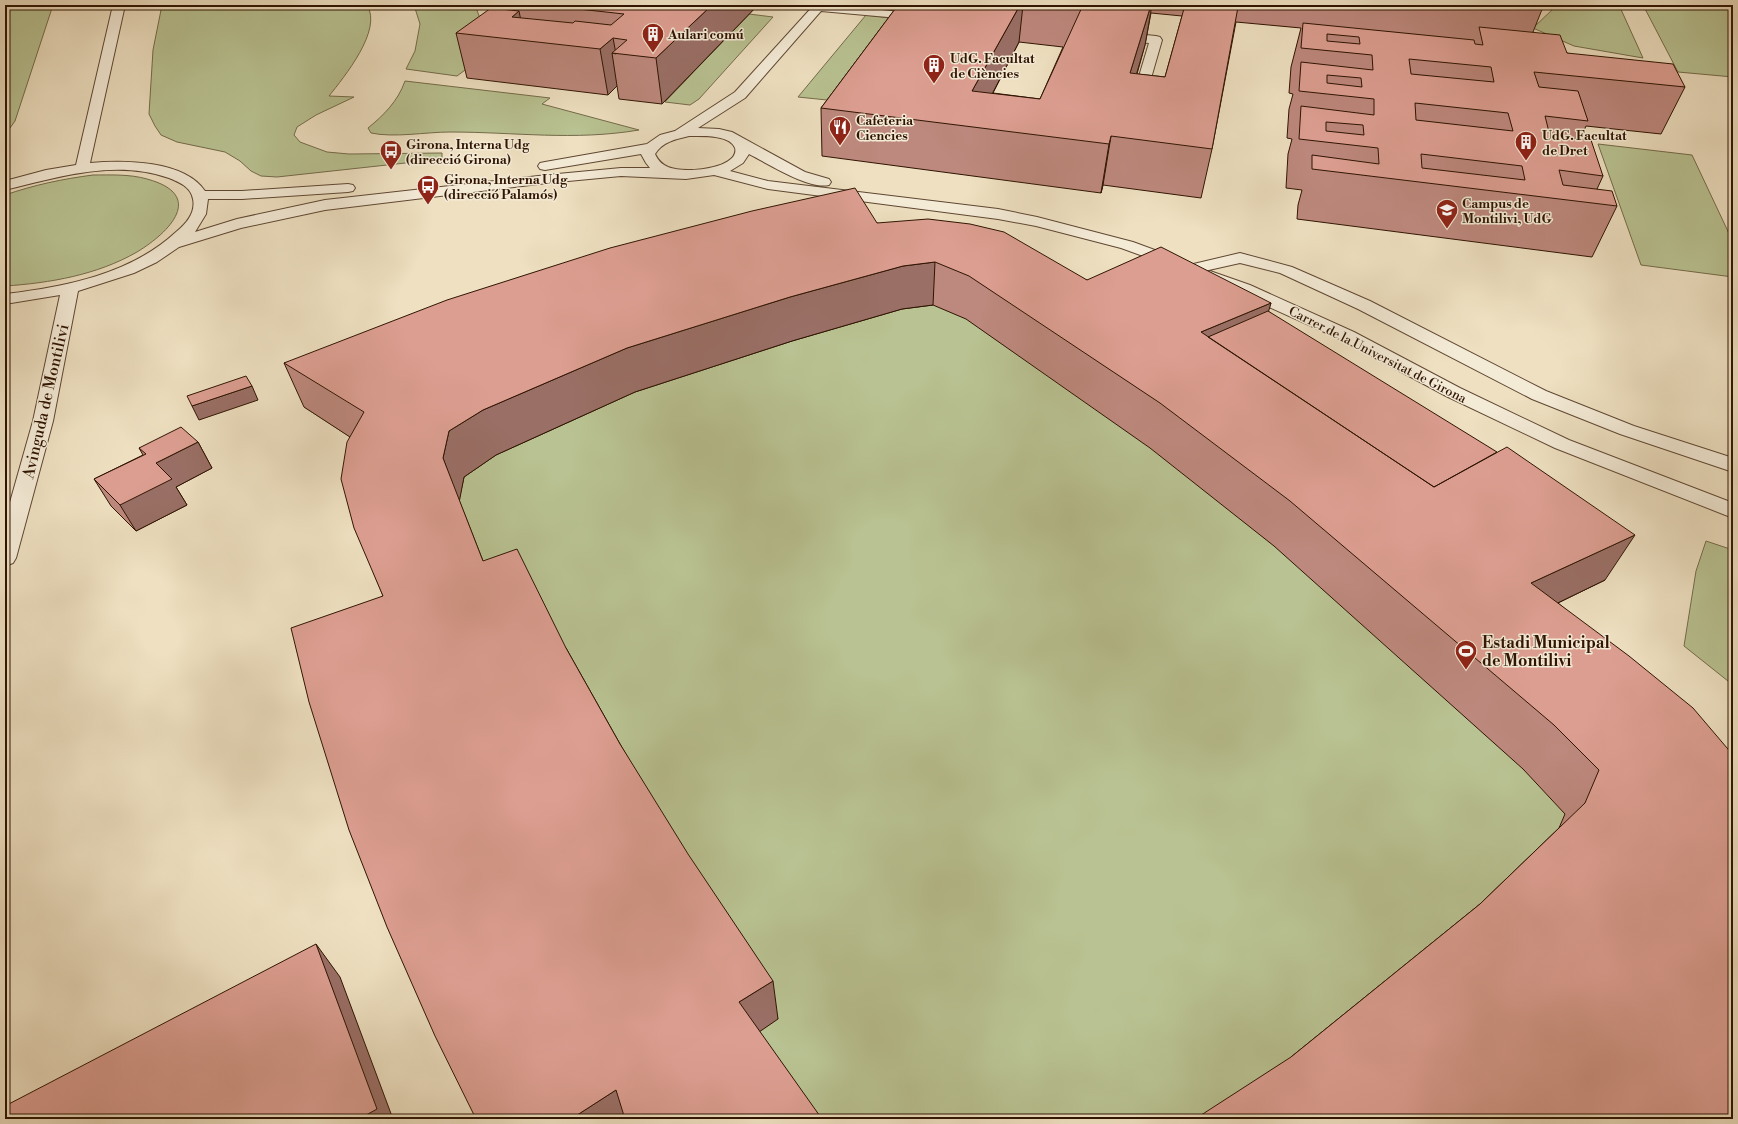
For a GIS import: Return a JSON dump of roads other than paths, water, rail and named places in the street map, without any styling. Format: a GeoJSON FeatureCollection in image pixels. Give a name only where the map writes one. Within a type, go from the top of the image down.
{"type":"FeatureCollection","features":[{"type":"Feature","properties":{"kind":"street"},"geometry":{"type":"LineString","coordinates":[[82,169],[118,5]]}},
{"type":"Feature","properties":{"kind":"street"},"geometry":{"type":"LineString","coordinates":[[679,134],[740,95],[819,6],[936,18]]}},
{"type":"Feature","properties":{"kind":"street"},"geometry":{"type":"LineString","coordinates":[[1101,35],[1156,40],[1136,112]]}},
{"type":"Feature","properties":{"kind":"street"},"geometry":{"type":"LineString","coordinates":[[172,244],[237,224],[325,205],[547,179],[621,172],[694,174],[714,171],[725,168],[739,158],[742,153],[742,147],[732,129],[740,95]]}},
{"type":"Feature","properties":{"kind":"street"},"geometry":{"type":"LineString","coordinates":[[676,173],[663,170],[649,160],[648,154],[651,148],[661,140],[679,134],[732,129]]}},
{"type":"Feature","properties":{"kind":"street","name":"Carrer de la Universitat de Girona"},"geometry":{"type":"LineString","coordinates":[[732,129],[800,175],[872,197]]}},
{"type":"Feature","properties":{"kind":"street"},"geometry":{"type":"LineString","coordinates":[[425,179],[545,166],[651,148]]}},
{"type":"Feature","properties":{"kind":"street"},"geometry":{"type":"LineString","coordinates":[[5,186],[41,176],[82,169],[130,166],[160,170],[176,175],[189,182],[200,195],[201,205],[195,222],[172,244],[122,272],[70,289],[5,299]]}},
{"type":"Feature","properties":{"kind":"street","name":"Carrer de la Universitat de Girona"},"geometry":{"type":"LineString","coordinates":[[714,171],[768,185],[998,214],[1038,222],[1127,245],[1244,289],[1348,336],[1454,392],[1562,444],[1733,511]]}},
{"type":"Feature","properties":{"kind":"street"},"geometry":{"type":"LineString","coordinates":[[200,195],[257,194],[365,186]]}},
{"type":"Feature","properties":{"kind":"street"},"geometry":{"type":"LineString","coordinates":[[1191,269],[1240,258],[1286,270],[1364,305],[1539,395],[1627,430],[1733,465]]}},
{"type":"Feature","properties":{"kind":"street","name":"Avinguda de Montilivi"},"geometry":{"type":"LineString","coordinates":[[5,558],[43,421],[70,289]]}},
{"type":"Feature","properties":{"kind":"place","name":"Aulari comú"},"geometry":{"type":"Point","coordinates":[653,54]}},
{"type":"Feature","properties":{"kind":"place","name":"UdG. Facultat de Ciències"},"geometry":{"type":"Point","coordinates":[934,84]}},
{"type":"Feature","properties":{"kind":"place","name":"Cafeteria Ciencies"},"geometry":{"type":"Point","coordinates":[840,146]}},
{"type":"Feature","properties":{"kind":"place","name":"UdG. Facultat de Dret"},"geometry":{"type":"Point","coordinates":[1526,162]}},
{"type":"Feature","properties":{"kind":"place","name":"Girona, Interna Udg (direcció Girona)"},"geometry":{"type":"Point","coordinates":[391,170]}},
{"type":"Feature","properties":{"kind":"place","name":"Girona, Interna Udg (direcció Palamós)"},"geometry":{"type":"Point","coordinates":[428,206]}},
{"type":"Feature","properties":{"kind":"place","name":"Campus de Montilivi, UdG"},"geometry":{"type":"Point","coordinates":[1447,230]}},
{"type":"Feature","properties":{"kind":"place","name":"Estadi Municipal de Montilivi"},"geometry":{"type":"Point","coordinates":[1466,670]}}]}
